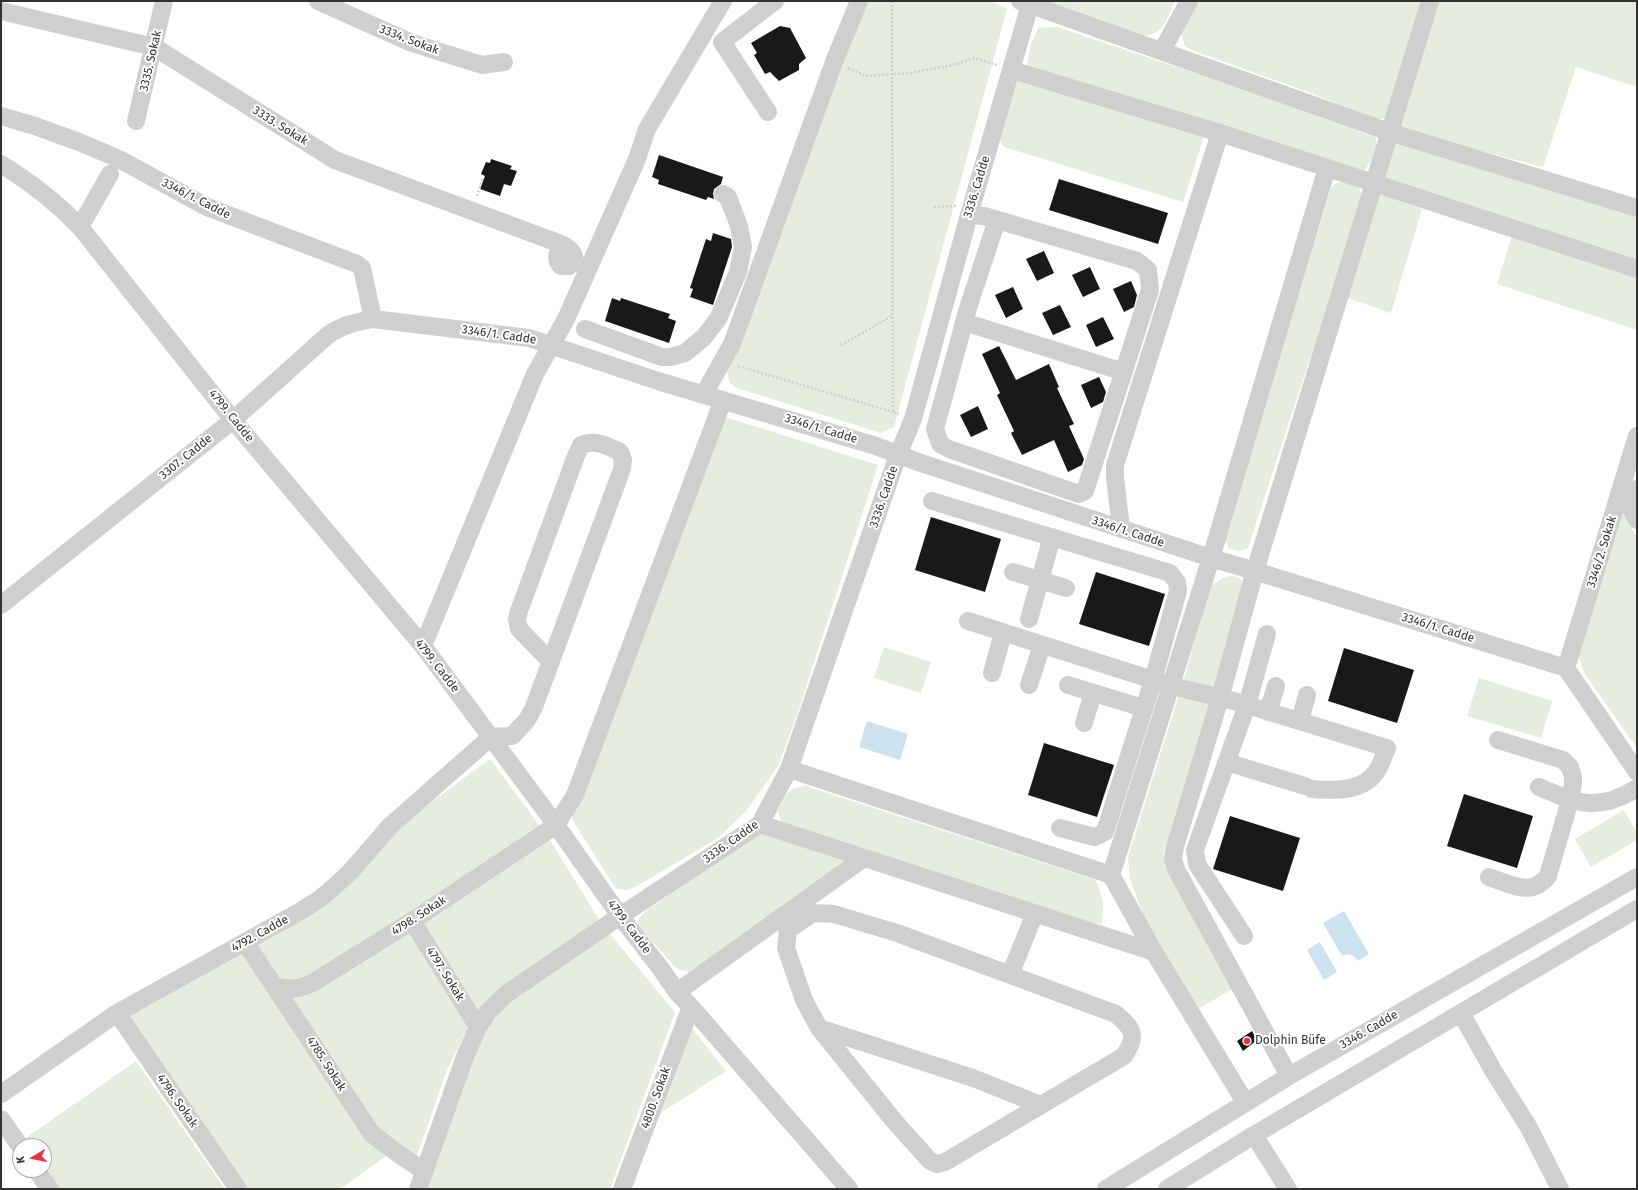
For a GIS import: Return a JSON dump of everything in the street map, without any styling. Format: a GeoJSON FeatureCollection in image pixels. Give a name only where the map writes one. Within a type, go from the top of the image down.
{"type":"FeatureCollection","features":[{"type":"Feature","properties":{"kind":"street","name":"3335. Sokak"},"geometry":{"type":"LineString","coordinates":[[136,121],[164,1]]}},
{"type":"Feature","properties":{"kind":"street","name":"3334. Sokak"},"geometry":{"type":"LineString","coordinates":[[318,1],[412,43],[482,65],[504,62]]}},
{"type":"Feature","properties":{"kind":"street"},"geometry":{"type":"LineString","coordinates":[[423,646],[535,374],[566,319],[637,159],[647,129],[723,1]]}},
{"type":"Feature","properties":{"kind":"street"},"geometry":{"type":"LineString","coordinates":[[768,112],[722,42],[774,1]]}},
{"type":"Feature","properties":{"kind":"street"},"geometry":{"type":"LineString","coordinates":[[704,394],[724,362],[732,344],[834,62],[859,1]]}},
{"type":"Feature","properties":{"kind":"street"},"geometry":{"type":"LineString","coordinates":[[1162,51],[1190,1]]}},
{"type":"Feature","properties":{"kind":"street"},"geometry":{"type":"LineString","coordinates":[[1289,1076],[1177,871],[1173,859],[1175,847],[1220,698],[1255,571],[1430,1]]}},
{"type":"Feature","properties":{"kind":"street"},"geometry":{"type":"LineString","coordinates":[[1027,3],[1389,132],[1637,208]]}},
{"type":"Feature","properties":{"kind":"street","name":"3336. Cadde"},"geometry":{"type":"LineString","coordinates":[[418,1189],[466,1054],[478,1027],[488,1012],[505,995],[620,916],[760,824],[789,769],[898,455],[913,419],[970,210],[1012,70],[1027,3]]}},
{"type":"Feature","properties":{"kind":"street","name":"3333. Sokak"},"geometry":{"type":"LineString","coordinates":[[1,11],[154,47],[335,160],[561,244]]}},
{"type":"Feature","properties":{"kind":"street"},"geometry":{"type":"LineString","coordinates":[[1012,70],[1220,133],[1637,269]]}},
{"type":"Feature","properties":{"kind":"street","name":"3346/1. Cadde"},"geometry":{"type":"LineString","coordinates":[[1,116],[72,139],[120,159],[207,207],[357,264],[362,268],[373,319],[528,338],[551,344],[661,382],[876,446],[898,455],[1211,558],[1566,668]]}},
{"type":"Feature","properties":{"kind":"street"},"geometry":{"type":"LineString","coordinates":[[1121,529],[1115,465],[1220,133]]}},
{"type":"Feature","properties":{"kind":"street","name":"4799. Cadde"},"geometry":{"type":"LineString","coordinates":[[1,164],[29,182],[59,206],[80,227],[234,420],[423,646],[556,825],[620,916],[677,992],[849,1189]]}},
{"type":"Feature","properties":{"kind":"street"},"geometry":{"type":"LineString","coordinates":[[1111,875],[1172,686],[1327,168]]}},
{"type":"Feature","properties":{"kind":"street"},"geometry":{"type":"LineString","coordinates":[[80,227],[110,174]]}},
{"type":"Feature","properties":{"kind":"street"},"geometry":{"type":"LineString","coordinates":[[586,329],[662,357],[671,357],[685,353],[695,345],[712,328],[718,319],[738,272],[744,247],[728,197],[723,194]]}},
{"type":"Feature","properties":{"kind":"street"},"geometry":{"type":"LineString","coordinates":[[970,210],[997,220],[1137,261],[1148,270],[1150,290],[1085,491],[1079,494],[949,449],[940,444],[935,430],[964,322],[997,220]]}},
{"type":"Feature","properties":{"kind":"street","name":"3307. Cadde"},"geometry":{"type":"LineString","coordinates":[[1,605],[234,420],[328,335],[353,322],[373,319]]}},
{"type":"Feature","properties":{"kind":"street"},"geometry":{"type":"LineString","coordinates":[[964,322],[1124,372]]}},
{"type":"Feature","properties":{"kind":"street"},"geometry":{"type":"LineString","coordinates":[[661,382],[671,357]]}},
{"type":"Feature","properties":{"kind":"street"},"geometry":{"type":"LineString","coordinates":[[556,825],[575,795],[723,400]]}},
{"type":"Feature","properties":{"kind":"street","name":"3346/2. Sokak"},"geometry":{"type":"LineString","coordinates":[[1566,668],[1637,436]]}},
{"type":"Feature","properties":{"kind":"street"},"geometry":{"type":"LineString","coordinates":[[491,737],[512,736],[527,720],[534,707],[622,469],[623,460],[620,452],[600,442],[588,442],[581,445],[517,619],[519,629],[550,662]]}},
{"type":"Feature","properties":{"kind":"street"},"geometry":{"type":"LineString","coordinates":[[1635,512],[1637,489]]}},
{"type":"Feature","properties":{"kind":"street"},"geometry":{"type":"LineString","coordinates":[[932,501],[1170,573],[1177,582],[1178,591],[1153,680],[1105,832],[1095,837],[1060,828]]}},
{"type":"Feature","properties":{"kind":"street"},"geometry":{"type":"LineString","coordinates":[[1025,627],[1052,538]]}},
{"type":"Feature","properties":{"kind":"street"},"geometry":{"type":"LineString","coordinates":[[1013,572],[1066,588]]}},
{"type":"Feature","properties":{"kind":"street"},"geometry":{"type":"LineString","coordinates":[[968,622],[1003,633],[1025,627]]}},
{"type":"Feature","properties":{"kind":"street"},"geometry":{"type":"LineString","coordinates":[[1025,627],[1042,645],[1172,686],[1247,705],[1387,748],[1378,769],[1360,785],[1334,791],[1309,787],[1226,762]]}},
{"type":"Feature","properties":{"kind":"street"},"geometry":{"type":"LineString","coordinates":[[992,673],[1003,633]]}},
{"type":"Feature","properties":{"kind":"street"},"geometry":{"type":"LineString","coordinates":[[1244,936],[1200,868],[1195,855],[1196,845],[1247,705],[1267,634]]}},
{"type":"Feature","properties":{"kind":"street"},"geometry":{"type":"LineString","coordinates":[[1029,685],[1042,645]]}},
{"type":"Feature","properties":{"kind":"street"},"geometry":{"type":"LineString","coordinates":[[1566,668],[1637,772]]}},
{"type":"Feature","properties":{"kind":"street"},"geometry":{"type":"LineString","coordinates":[[1068,685],[1143,708]]}},
{"type":"Feature","properties":{"kind":"street"},"geometry":{"type":"LineString","coordinates":[[1268,712],[1276,686]]}},
{"type":"Feature","properties":{"kind":"street"},"geometry":{"type":"LineString","coordinates":[[1084,723],[1093,693]]}},
{"type":"Feature","properties":{"kind":"street"},"geometry":{"type":"LineString","coordinates":[[1300,721],[1307,696]]}},
{"type":"Feature","properties":{"kind":"street","name":"4792. Cadde"},"geometry":{"type":"LineString","coordinates":[[1,1094],[117,1013],[300,912],[330,890],[351,871],[390,826],[491,737]]}},
{"type":"Feature","properties":{"kind":"street"},"geometry":{"type":"LineString","coordinates":[[1489,877],[1520,888],[1528,889],[1544,881],[1548,876],[1570,800],[1573,777],[1570,767],[1563,760],[1498,740]]}},
{"type":"Feature","properties":{"kind":"street"},"geometry":{"type":"LineString","coordinates":[[789,769],[1111,875],[1154,952],[1245,1102]]}},
{"type":"Feature","properties":{"kind":"street"},"geometry":{"type":"LineString","coordinates":[[1539,787],[1570,800],[1582,803],[1617,799],[1637,788]]}},
{"type":"Feature","properties":{"kind":"street"},"geometry":{"type":"LineString","coordinates":[[760,824],[1154,952]]}},
{"type":"Feature","properties":{"kind":"street","name":"4798. Sokak"},"geometry":{"type":"LineString","coordinates":[[274,986],[294,990],[303,987],[412,921],[556,825]]}},
{"type":"Feature","properties":{"kind":"street"},"geometry":{"type":"LineString","coordinates":[[677,992],[864,858]]}},
{"type":"Feature","properties":{"kind":"street","name":"3346. Cadde"},"geometry":{"type":"LineString","coordinates":[[1106,1189],[1289,1076],[1637,877]]}},
{"type":"Feature","properties":{"kind":"street"},"geometry":{"type":"LineString","coordinates":[[1167,1189],[1254,1135],[1637,909]]}},
{"type":"Feature","properties":{"kind":"street"},"geometry":{"type":"LineString","coordinates":[[813,913],[834,914],[897,933],[1010,975],[1116,1014],[1129,1025],[1133,1036],[1132,1045],[1124,1056],[945,1162],[937,1164],[930,1161],[895,1122],[819,1028],[804,1000],[786,948],[788,930],[813,913]]}},
{"type":"Feature","properties":{"kind":"street"},"geometry":{"type":"LineString","coordinates":[[1010,975],[1035,913]]}},
{"type":"Feature","properties":{"kind":"street","name":"4797. Sokak"},"geometry":{"type":"LineString","coordinates":[[412,921],[478,1027]]}},
{"type":"Feature","properties":{"kind":"street","name":"4785. Sokak"},"geometry":{"type":"LineString","coordinates":[[245,942],[372,1134],[400,1155],[424,1170]]}},
{"type":"Feature","properties":{"kind":"street","name":"4800. Sokak"},"geometry":{"type":"LineString","coordinates":[[622,1189],[691,1007]]}},
{"type":"Feature","properties":{"kind":"street","name":"4796. Sokak"},"geometry":{"type":"LineString","coordinates":[[117,1013],[238,1189]]}},
{"type":"Feature","properties":{"kind":"street"},"geometry":{"type":"LineString","coordinates":[[1461,1013],[1494,1072],[1528,1126],[1560,1189]]}},
{"type":"Feature","properties":{"kind":"street"},"geometry":{"type":"LineString","coordinates":[[819,1028],[973,1078],[1041,1105]]}},
{"type":"Feature","properties":{"kind":"street"},"geometry":{"type":"LineString","coordinates":[[1,1119],[14,1138]]}},
{"type":"Feature","properties":{"kind":"street"},"geometry":{"type":"LineString","coordinates":[[1254,1135],[1288,1189]]}},
{"type":"Feature","properties":{"kind":"street"},"geometry":{"type":"LineString","coordinates":[[42,1178],[50,1189]]}},
{"type":"Feature","properties":{"kind":"path"},"geometry":{"type":"LineString","coordinates":[[892,1],[892,412]]}},
{"type":"Feature","properties":{"kind":"path"},"geometry":{"type":"LineString","coordinates":[[834,62],[866,76],[892,75],[944,67],[974,58],[1012,70]]}},
{"type":"Feature","properties":{"kind":"path"},"geometry":{"type":"LineString","coordinates":[[471,211],[483,177]]}},
{"type":"Feature","properties":{"kind":"path"},"geometry":{"type":"LineString","coordinates":[[934,207],[970,210]]}},
{"type":"Feature","properties":{"kind":"path"},"geometry":{"type":"LineString","coordinates":[[840,345],[892,316]]}},
{"type":"Feature","properties":{"kind":"path"},"geometry":{"type":"LineString","coordinates":[[724,362],[913,419]]}},
{"type":"Feature","properties":{"kind":"shaded area"},"geometry":{"type":"Polygon","coordinates":[[[866,1],[991,1],[1007,9],[894,427],[881,433],[737,388],[729,382],[727,371],[866,1]]]}},
{"type":"Feature","properties":{"kind":"shaded area"},"geometry":{"type":"Polygon","coordinates":[[[1044,1],[1175,1],[1161,28],[1152,34],[1145,36],[1044,1]]]}},
{"type":"Feature","properties":{"kind":"shaded area"},"geometry":{"type":"Polygon","coordinates":[[[1198,1],[1423,1],[1387,118],[1377,119],[1308,92],[1191,50],[1185,46],[1181,34],[1198,1]]]}},
{"type":"Feature","properties":{"kind":"shaded area"},"geometry":{"type":"Polygon","coordinates":[[[1436,1],[1637,1],[1637,87],[1576,67],[1543,167],[1405,131],[1397,127],[1436,1]]]}},
{"type":"Feature","properties":{"kind":"shaded area"},"geometry":{"type":"Polygon","coordinates":[[[1057,27],[1240,88],[1376,138],[1375,152],[1363,173],[1027,66],[1031,44],[1038,28],[1057,27]]]}},
{"type":"Feature","properties":{"kind":"shaded area"},"geometry":{"type":"Polygon","coordinates":[[[1019,81],[1204,136],[1183,202],[1004,147],[1000,140],[1017,82],[1019,81]]]}},
{"type":"Feature","properties":{"kind":"shaded area"},"geometry":{"type":"Polygon","coordinates":[[[1401,140],[1637,217],[1637,260],[1392,184],[1382,178],[1390,145],[1401,140]]]}},
{"type":"Feature","properties":{"kind":"shaded area"},"geometry":{"type":"Polygon","coordinates":[[[1342,182],[1358,187],[1361,192],[1327,317],[1309,361],[1248,548],[1240,551],[1229,549],[1225,539],[1331,188],[1335,184],[1342,182]]]}},
{"type":"Feature","properties":{"kind":"shaded area"},"geometry":{"type":"Polygon","coordinates":[[[1384,195],[1422,209],[1391,313],[1345,297],[1377,196],[1384,195]]]}},
{"type":"Feature","properties":{"kind":"shaded area"},"geometry":{"type":"Polygon","coordinates":[[[1512,235],[1637,275],[1637,330],[1497,284],[1512,235]]]}},
{"type":"Feature","properties":{"kind":"shaded area"},"geometry":{"type":"Polygon","coordinates":[[[725,417],[878,465],[797,715],[778,766],[746,811],[718,838],[637,886],[627,890],[616,889],[573,821],[572,813],[725,417]]]}},
{"type":"Feature","properties":{"kind":"shaded area"},"geometry":{"type":"Polygon","coordinates":[[[1622,512],[1637,537],[1637,748],[1584,673],[1579,657],[1579,642],[1622,512]]]}},
{"type":"Feature","properties":{"kind":"shaded area"},"geometry":{"type":"Polygon","coordinates":[[[1225,577],[1237,577],[1243,582],[1214,690],[1183,683],[1210,586],[1225,577]]]}},
{"type":"Feature","properties":{"kind":"shaded area"},"geometry":{"type":"Polygon","coordinates":[[[884,647],[931,662],[921,693],[874,678],[884,647]]]}},
{"type":"Feature","properties":{"kind":"shaded area"},"geometry":{"type":"Polygon","coordinates":[[[1479,678],[1552,701],[1541,738],[1467,716],[1479,678]]]}},
{"type":"Feature","properties":{"kind":"shaded area"},"geometry":{"type":"Polygon","coordinates":[[[1179,695],[1210,702],[1164,852],[1165,865],[1234,988],[1198,1009],[1144,917],[1130,878],[1128,857],[1179,695]]]}},
{"type":"Feature","properties":{"kind":"shaded area"},"geometry":{"type":"Polygon","coordinates":[[[490,759],[539,825],[305,983],[276,980],[252,941],[376,852],[415,814],[490,759]]]}},
{"type":"Feature","properties":{"kind":"shaded area"},"geometry":{"type":"Polygon","coordinates":[[[806,786],[1096,880],[1103,902],[1102,924],[1090,922],[791,827],[781,821],[778,811],[785,797],[791,790],[806,786]]]}},
{"type":"Feature","properties":{"kind":"shaded area"},"geometry":{"type":"Polygon","coordinates":[[[1624,810],[1637,833],[1637,840],[1591,867],[1575,839],[1624,810]]]}},
{"type":"Feature","properties":{"kind":"shaded area"},"geometry":{"type":"Polygon","coordinates":[[[765,832],[848,859],[690,972],[680,970],[673,965],[638,925],[639,918],[646,911],[757,834],[765,832]]]}},
{"type":"Feature","properties":{"kind":"shaded area"},"geometry":{"type":"Polygon","coordinates":[[[548,837],[600,921],[475,1017],[418,923],[548,837]]]}},
{"type":"Feature","properties":{"kind":"shaded area"},"geometry":{"type":"Polygon","coordinates":[[[408,931],[471,1021],[446,1072],[416,1159],[379,1132],[284,994],[408,931]]]}},
{"type":"Feature","properties":{"kind":"shaded area"},"geometry":{"type":"Polygon","coordinates":[[[609,933],[675,1012],[610,1189],[427,1189],[465,1070],[487,1028],[505,1006],[609,933]]]}},
{"type":"Feature","properties":{"kind":"shaded area"},"geometry":{"type":"Polygon","coordinates":[[[244,947],[387,1155],[340,1189],[246,1189],[128,1014],[244,947]]]}},
{"type":"Feature","properties":{"kind":"shaded area"},"geometry":{"type":"Polygon","coordinates":[[[691,1027],[726,1071],[656,1116],[691,1027]]]}},
{"type":"Feature","properties":{"kind":"shaded area"},"geometry":{"type":"Polygon","coordinates":[[[136,1061],[225,1189],[58,1189],[50,1178],[52,1178],[52,1138],[26,1138],[136,1061]]]}},
{"type":"Feature","properties":{"kind":"water"},"geometry":{"type":"Polygon","coordinates":[[[867,721],[908,734],[900,760],[859,747],[867,721]]]}},
{"type":"Feature","properties":{"kind":"water"},"geometry":{"type":"Polygon","coordinates":[[[1344,911],[1369,954],[1358,961],[1351,955],[1342,956],[1323,923],[1344,911]]]}},
{"type":"Feature","properties":{"kind":"water"},"geometry":{"type":"Polygon","coordinates":[[[1320,942],[1337,972],[1324,980],[1307,950],[1320,942]]]}},
{"type":"Feature","properties":{"kind":"building"},"geometry":{"type":"Polygon","coordinates":[[[780,26],[790,28],[806,58],[799,64],[799,70],[779,81],[770,72],[765,74],[754,55],[757,53],[751,43],[780,26]]]}},
{"type":"Feature","properties":{"kind":"building"},"geometry":{"type":"Polygon","coordinates":[[[659,155],[723,177],[721,184],[714,189],[714,199],[708,197],[706,200],[658,184],[659,180],[652,177],[659,155]]]}},
{"type":"Feature","properties":{"kind":"building"},"geometry":{"type":"Polygon","coordinates":[[[491,159],[512,166],[510,169],[517,171],[511,186],[504,184],[500,196],[480,189],[485,176],[481,174],[486,162],[490,163],[491,159]]]}},
{"type":"Feature","properties":{"kind":"building"},"geometry":{"type":"Polygon","coordinates":[[[1059,179],[1168,213],[1158,244],[1049,210],[1059,179]]]}},
{"type":"Feature","properties":{"kind":"building"},"geometry":{"type":"Polygon","coordinates":[[[713,233],[731,239],[732,247],[713,305],[690,297],[693,289],[690,288],[706,239],[711,241],[713,233]]]}},
{"type":"Feature","properties":{"kind":"building"},"geometry":{"type":"Polygon","coordinates":[[[1044,251],[1054,273],[1037,281],[1026,259],[1044,251]]]}},
{"type":"Feature","properties":{"kind":"building"},"geometry":{"type":"Polygon","coordinates":[[[1090,267],[1100,289],[1083,297],[1072,275],[1090,267]]]}},
{"type":"Feature","properties":{"kind":"building"},"geometry":{"type":"Polygon","coordinates":[[[1131,281],[1137,295],[1134,307],[1124,312],[1113,289],[1131,281]]]}},
{"type":"Feature","properties":{"kind":"building"},"geometry":{"type":"Polygon","coordinates":[[[1013,287],[1023,309],[1006,318],[995,295],[1013,287]]]}},
{"type":"Feature","properties":{"kind":"building"},"geometry":{"type":"Polygon","coordinates":[[[612,298],[620,301],[621,298],[670,314],[668,318],[676,321],[669,343],[605,321],[612,298]]]}},
{"type":"Feature","properties":{"kind":"building"},"geometry":{"type":"Polygon","coordinates":[[[1060,305],[1071,327],[1053,335],[1042,313],[1060,305]]]}},
{"type":"Feature","properties":{"kind":"building"},"geometry":{"type":"Polygon","coordinates":[[[1103,317],[1114,339],[1096,347],[1086,325],[1103,317]]]}},
{"type":"Feature","properties":{"kind":"building"},"geometry":{"type":"Polygon","coordinates":[[[999,346],[1016,380],[1049,364],[1059,387],[1057,388],[1074,424],[1069,426],[1084,459],[1082,465],[1068,472],[1054,440],[1022,455],[1011,433],[1014,431],[997,395],[1000,393],[982,354],[999,346]]]}},
{"type":"Feature","properties":{"kind":"building"},"geometry":{"type":"Polygon","coordinates":[[[1099,377],[1106,392],[1103,402],[1091,408],[1081,385],[1099,377]]]}},
{"type":"Feature","properties":{"kind":"building"},"geometry":{"type":"Polygon","coordinates":[[[978,406],[988,429],[971,437],[960,415],[978,406]]]}},
{"type":"Feature","properties":{"kind":"building"},"geometry":{"type":"Polygon","coordinates":[[[931,517],[1001,539],[985,592],[915,570],[931,517]]]}},
{"type":"Feature","properties":{"kind":"building"},"geometry":{"type":"Polygon","coordinates":[[[1096,572],[1165,594],[1149,646],[1079,624],[1096,572]]]}},
{"type":"Feature","properties":{"kind":"building"},"geometry":{"type":"Polygon","coordinates":[[[1344,648],[1414,670],[1397,723],[1328,701],[1344,648]]]}},
{"type":"Feature","properties":{"kind":"building"},"geometry":{"type":"Polygon","coordinates":[[[1044,743],[1114,765],[1097,817],[1028,795],[1044,743]]]}},
{"type":"Feature","properties":{"kind":"building"},"geometry":{"type":"Polygon","coordinates":[[[1464,794],[1533,816],[1517,868],[1447,846],[1464,794]]]}},
{"type":"Feature","properties":{"kind":"building"},"geometry":{"type":"Polygon","coordinates":[[[1230,816],[1300,838],[1283,891],[1213,869],[1230,816]]]}},
{"type":"Feature","properties":{"kind":"building","name":"Dolphin Büfe"},"geometry":{"type":"Polygon","coordinates":[[[1252,1031],[1257,1040],[1243,1051],[1237,1041],[1252,1031]]]}},
{"type":"Feature","properties":{"kind":"place","name":"Dolphin Büfe"},"geometry":{"type":"Point","coordinates":[1247,1041]}}]}
